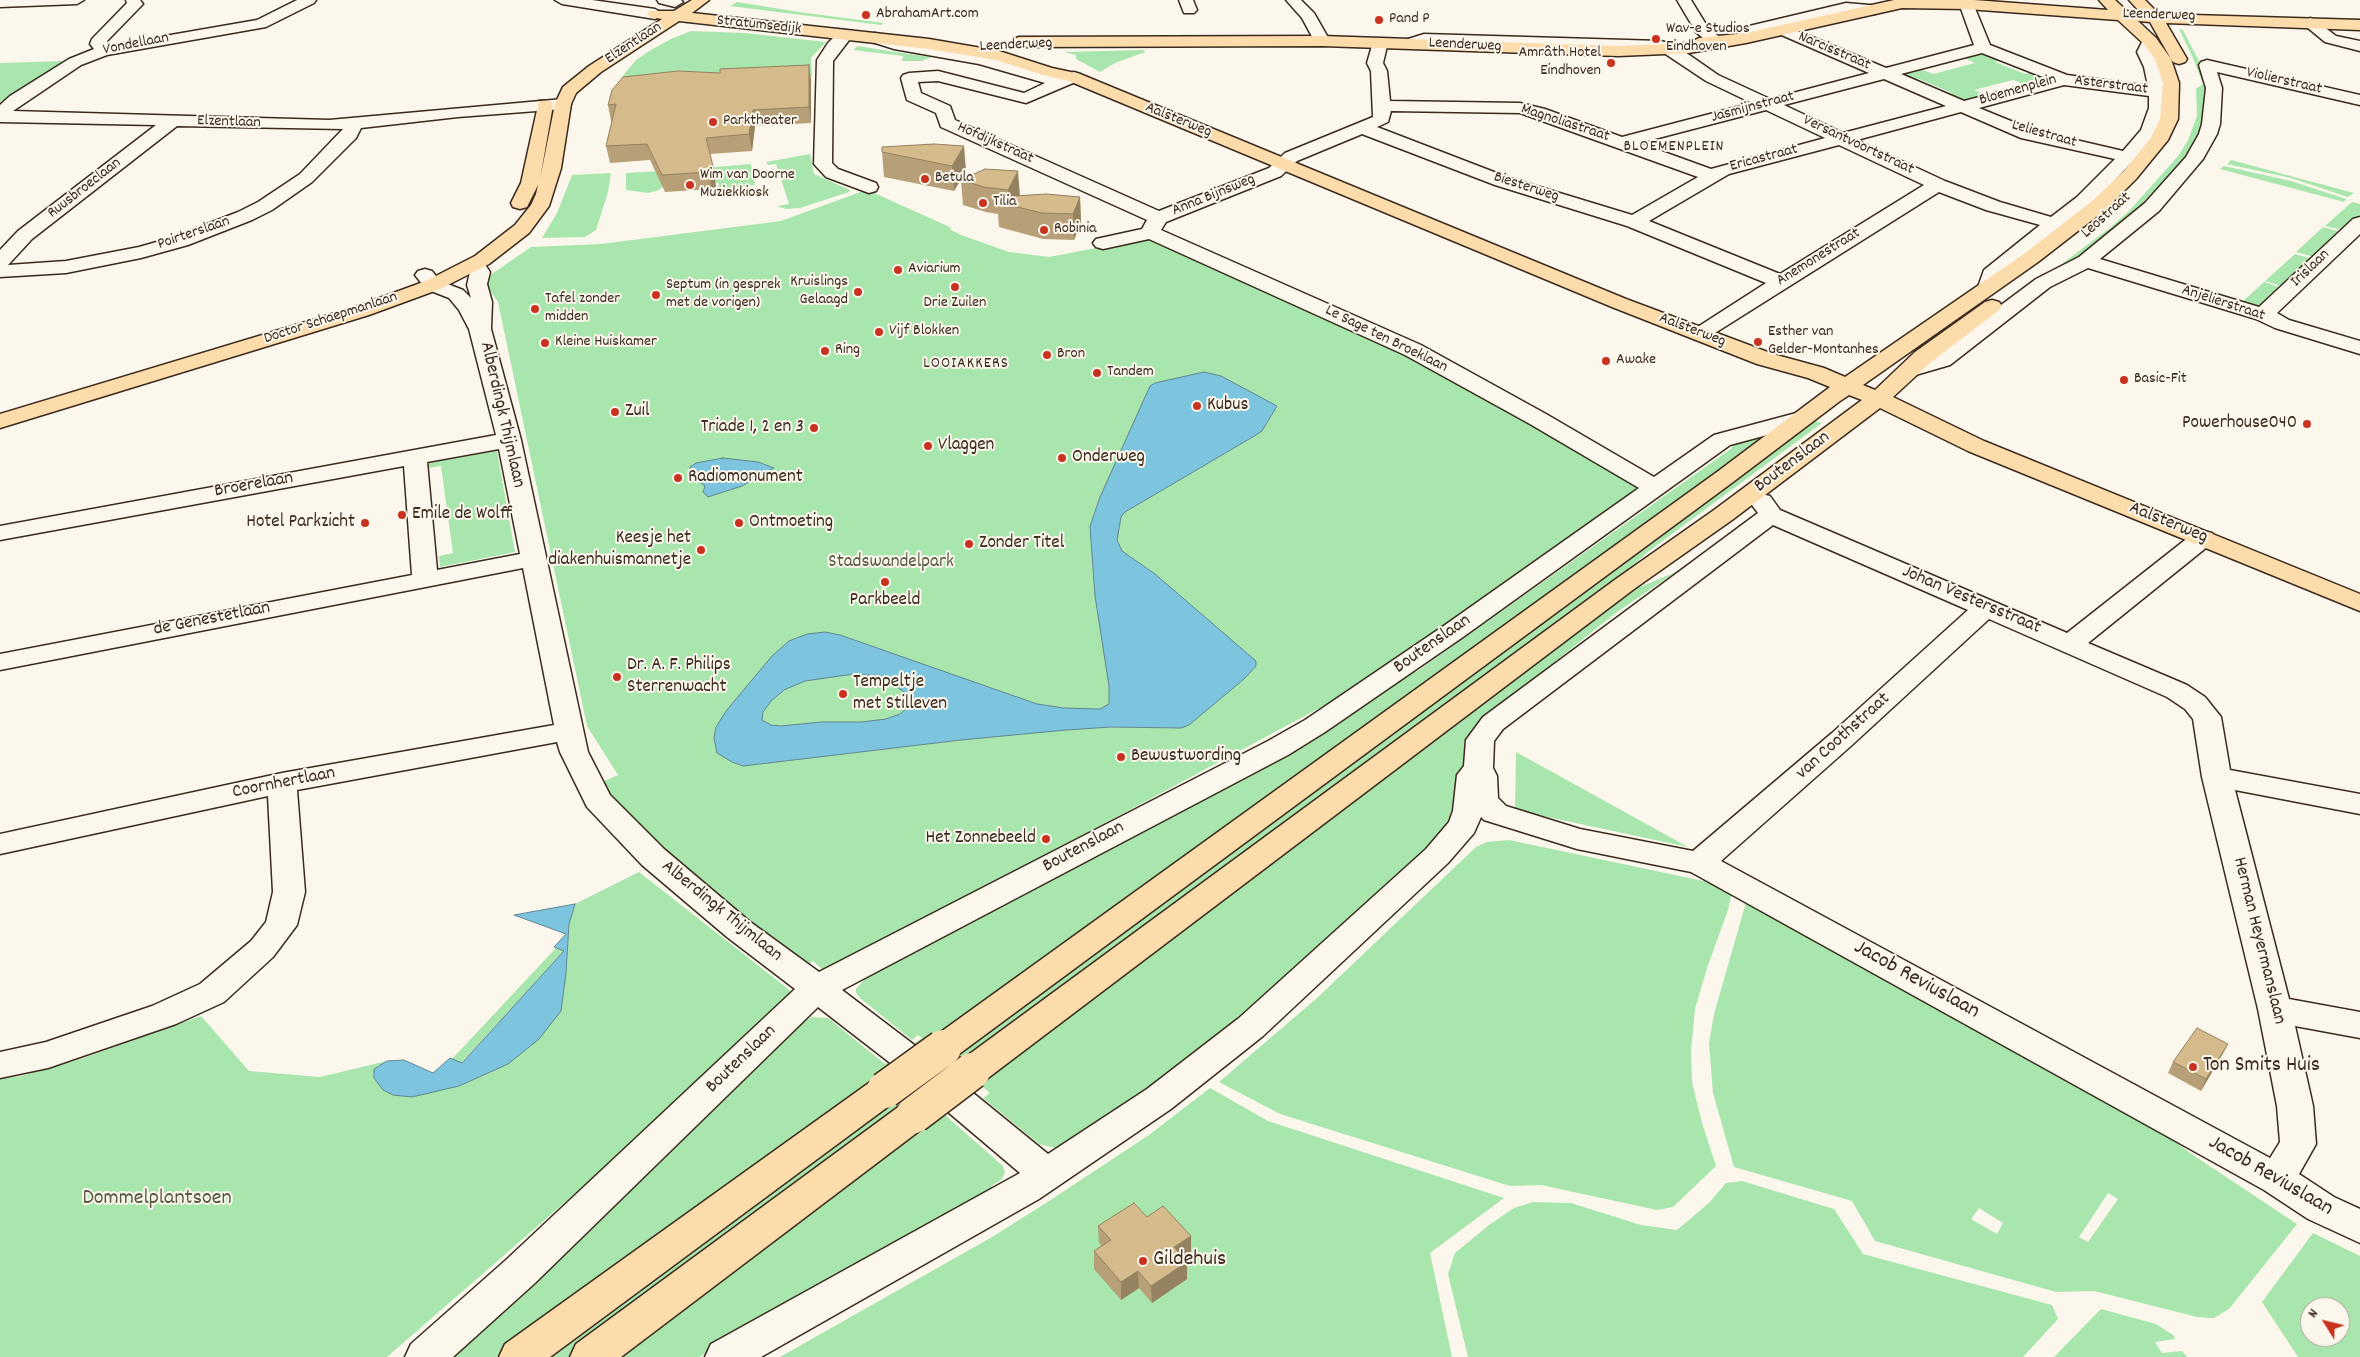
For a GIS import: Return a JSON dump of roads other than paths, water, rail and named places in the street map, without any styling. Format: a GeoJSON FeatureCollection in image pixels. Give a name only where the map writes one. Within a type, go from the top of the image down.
{"type":"FeatureCollection","features":[{"type":"Feature","properties":{"kind":"main road","name":"Leenderweg"},"geometry":{"type":"LineString","coordinates":[[956,48],[1004,50],[1026,44],[1075,43],[1417,41],[1574,51],[1669,48],[1704,46],[1746,38],[1875,9],[1894,2],[1918,0]]}},
{"type":"Feature","properties":{"kind":"main road","name":"Leenderweg"},"geometry":{"type":"LineString","coordinates":[[1894,2],[1964,1],[2360,21]]}},
{"type":"Feature","properties":{"kind":"main road","name":"Stratumsedijk"},"geometry":{"type":"LineString","coordinates":[[698,2],[988,41],[1026,44]]}},
{"type":"Feature","properties":{"kind":"main road","name":"Elzentlaan"},"geometry":{"type":"LineString","coordinates":[[557,98],[673,5],[698,2]]}},
{"type":"Feature","properties":{"kind":"main road","name":"Stratumsedijk"},"geometry":{"type":"LineString","coordinates":[[655,14],[673,5],[860,37],[956,48]]}},
{"type":"Feature","properties":{"kind":"main road","name":"Leostraat"},"geometry":{"type":"LineString","coordinates":[[1839,391],[1988,288],[2086,217],[2130,175],[2159,140],[2169,120],[2171,106],[2171,83],[2163,59],[2150,41],[2115,8]]}},
{"type":"Feature","properties":{"kind":"main road","name":"Leenderweg"},"geometry":{"type":"LineString","coordinates":[[2146,9],[2310,23],[2360,25]]}},
{"type":"Feature","properties":{"kind":"main road","name":"Leostraat"},"geometry":{"type":"LineString","coordinates":[[1871,404],[1912,369],[1923,357],[2107,219],[2142,184],[2173,148],[2185,125],[2187,85],[2181,62],[2146,9]]}},
{"type":"Feature","properties":{"kind":"main road","name":"Elzentlaan"},"geometry":{"type":"LineString","coordinates":[[557,98],[568,71],[655,14]]}},
{"type":"Feature","properties":{"kind":"main road","name":"Aalsterweg"},"geometry":{"type":"LineString","coordinates":[[1026,44],[1052,56],[1066,67],[1067,80]]}},
{"type":"Feature","properties":{"kind":"main road","name":"Aalsterweg"},"geometry":{"type":"LineString","coordinates":[[956,48],[1010,59],[1049,72],[1282,164],[1284,170],[1329,189],[1365,197],[1544,271],[1558,283],[1580,292],[1619,303],[1765,359],[1790,376],[1839,391],[1871,404],[1894,422],[1976,446],[2360,603]]}},
{"type":"Feature","properties":{"kind":"main road","name":"Doctor Schaepmanlaan"},"geometry":{"type":"LineString","coordinates":[[0,421],[362,311],[435,279],[475,264],[522,229],[540,206],[552,168],[557,98]]}},
{"type":"Feature","properties":{"kind":"main road","name":"Doctor Schaepmanlaan"},"geometry":{"type":"LineString","coordinates":[[0,409],[435,279],[502,224],[518,206],[530,183],[557,98]]}},
{"type":"Feature","properties":{"kind":"main road","name":"Boutenslaan"},"geometry":{"type":"LineString","coordinates":[[519,1357],[1725,477],[1839,391]]}},
{"type":"Feature","properties":{"kind":"main road","name":"Boutenslaan"},"geometry":{"type":"LineString","coordinates":[[590,1357],[1618,590],[1763,503],[1871,404]]}},
{"type":"Feature","properties":{"kind":"street"},"geometry":{"type":"LineString","coordinates":[[0,2],[77,0]]}},
{"type":"Feature","properties":{"kind":"street"},"geometry":{"type":"LineString","coordinates":[[103,50],[98,44],[100,39],[135,4],[133,0]]}},
{"type":"Feature","properties":{"kind":"street","name":"Vondellaan"},"geometry":{"type":"LineString","coordinates":[[0,116],[16,100],[66,68],[103,50],[260,24],[309,0]]}},
{"type":"Feature","properties":{"kind":"street","name":"Stratumsedijk"},"geometry":{"type":"LineString","coordinates":[[562,0],[655,14]]}},
{"type":"Feature","properties":{"kind":"street"},"geometry":{"type":"LineString","coordinates":[[1293,0],[1327,41]]}},
{"type":"Feature","properties":{"kind":"street"},"geometry":{"type":"LineString","coordinates":[[1684,0],[1701,29],[1717,42]]}},
{"type":"Feature","properties":{"kind":"street"},"geometry":{"type":"LineString","coordinates":[[1886,74],[1984,48],[1964,1]]}},
{"type":"Feature","properties":{"kind":"street","name":"Leenderweg"},"geometry":{"type":"LineString","coordinates":[[1746,38],[1750,30],[1846,8],[1875,9]]}},
{"type":"Feature","properties":{"kind":"street"},"geometry":{"type":"LineString","coordinates":[[2310,23],[2325,36],[2360,46]]}},
{"type":"Feature","properties":{"kind":"street","name":"Narcisstraat"},"geometry":{"type":"LineString","coordinates":[[1782,30],[1886,74]]}},
{"type":"Feature","properties":{"kind":"street"},"geometry":{"type":"LineString","coordinates":[[860,37],[845,47],[832,52],[825,60],[823,164],[832,173],[869,187]]}},
{"type":"Feature","properties":{"kind":"street","name":"Aalsterweg"},"geometry":{"type":"LineString","coordinates":[[860,37],[900,46],[980,59],[1067,80]]}},
{"type":"Feature","properties":{"kind":"street","name":"Leostraat"},"geometry":{"type":"LineString","coordinates":[[1988,288],[1994,270],[2084,201],[2127,157],[2149,131],[2154,121],[2158,92],[2152,67],[2145,52],[2150,41]]}},
{"type":"Feature","properties":{"kind":"street"},"geometry":{"type":"LineString","coordinates":[[1363,128],[1382,118],[1379,71],[1375,63],[1375,42]]}},
{"type":"Feature","properties":{"kind":"street","name":"Versantvoortstraat"},"geometry":{"type":"LineString","coordinates":[[1669,48],[1701,71],[1939,185],[1993,206],[2056,224]]}},
{"type":"Feature","properties":{"kind":"street","name":"Bloemenplein"},"geometry":{"type":"LineString","coordinates":[[1984,48],[2064,80]]}},
{"type":"Feature","properties":{"kind":"street","name":"Leostraat"},"geometry":{"type":"LineString","coordinates":[[1912,369],[1942,360],[2043,283],[2086,261],[2152,207],[2202,148],[2211,124],[2214,88],[2214,80],[2207,65]]}},
{"type":"Feature","properties":{"kind":"street","name":"Violierstraat"},"geometry":{"type":"LineString","coordinates":[[2207,65],[2358,97]]}},
{"type":"Feature","properties":{"kind":"street","name":"Bloemenplein"},"geometry":{"type":"LineString","coordinates":[[1886,74],[1963,106],[2064,80]]}},
{"type":"Feature","properties":{"kind":"street","name":"Jasmijnstraat"},"geometry":{"type":"LineString","coordinates":[[1620,143],[1886,74]]}},
{"type":"Feature","properties":{"kind":"street","name":"Hofdijkstraat"},"geometry":{"type":"LineString","coordinates":[[1067,80],[1026,98],[938,76],[909,78],[913,96],[944,110],[947,123],[1155,225]]}},
{"type":"Feature","properties":{"kind":"street","name":"Asterstraat"},"geometry":{"type":"LineString","coordinates":[[2064,80],[2158,92]]}},
{"type":"Feature","properties":{"kind":"street","name":"Elzentlaan"},"geometry":{"type":"LineString","coordinates":[[0,116],[354,124],[557,98]]}},
{"type":"Feature","properties":{"kind":"street","name":"Magnoliastraat"},"geometry":{"type":"LineString","coordinates":[[1382,106],[1520,108],[1539,113],[1712,176]]}},
{"type":"Feature","properties":{"kind":"street","name":"Ericastraat"},"geometry":{"type":"LineString","coordinates":[[1634,222],[1723,170],[1963,106]]}},
{"type":"Feature","properties":{"kind":"street","name":"Leliestraat"},"geometry":{"type":"LineString","coordinates":[[1963,106],[2027,134],[2127,157]]}},
{"type":"Feature","properties":{"kind":"street","name":"Ruusbroeclaan"},"geometry":{"type":"LineString","coordinates":[[0,261],[25,234],[173,121]]}},
{"type":"Feature","properties":{"kind":"street","name":"Poirterslaan"},"geometry":{"type":"LineString","coordinates":[[0,271],[66,267],[141,252],[181,241],[245,216],[265,206],[306,178],[350,134],[354,124]]}},
{"type":"Feature","properties":{"kind":"street","name":"Anna Bijnsweg"},"geometry":{"type":"LineString","coordinates":[[1155,225],[1275,172],[1290,157],[1363,128]]}},
{"type":"Feature","properties":{"kind":"street","name":"Biesterweg"},"geometry":{"type":"LineString","coordinates":[[1363,128],[1501,181],[1634,222],[1781,282]]}},
{"type":"Feature","properties":{"kind":"street","name":"Anemonestraat"},"geometry":{"type":"LineString","coordinates":[[1700,334],[1927,190],[1939,185]]}},
{"type":"Feature","properties":{"kind":"street","name":"Irislaan"},"geometry":{"type":"LineString","coordinates":[[2263,315],[2360,223]]}},
{"type":"Feature","properties":{"kind":"street"},"geometry":{"type":"LineString","coordinates":[[1103,243],[1155,225]]}},
{"type":"Feature","properties":{"kind":"street","name":"Le Sage ten Broeklaan"},"geometry":{"type":"LineString","coordinates":[[1155,225],[1413,350],[1538,419],[1655,488]]}},
{"type":"Feature","properties":{"kind":"street","name":"Anjelierstraat"},"geometry":{"type":"LineString","coordinates":[[2086,261],[2263,315],[2282,324],[2360,348]]}},
{"type":"Feature","properties":{"kind":"street","name":"Alberdingk Thijmlaan"},"geometry":{"type":"LineString","coordinates":[[475,264],[480,272],[477,284],[480,288],[482,302],[480,329]]}},
{"type":"Feature","properties":{"kind":"street"},"geometry":{"type":"LineString","coordinates":[[435,279],[477,284]]}},
{"type":"Feature","properties":{"kind":"street","name":"Alberdingk Thijmlaan"},"geometry":{"type":"LineString","coordinates":[[435,279],[456,294],[468,307],[480,329],[509,440],[532,559],[574,752],[598,800],[631,836],[738,929],[818,988],[1047,1174]]}},
{"type":"Feature","properties":{"kind":"street","name":"Boutenslaan"},"geometry":{"type":"LineString","coordinates":[[425,1357],[521,1271],[818,988],[1278,748],[1315,726],[1454,631],[1722,440],[1800,420]]}},
{"type":"Feature","properties":{"kind":"street","name":"Broerelaan"},"geometry":{"type":"LineString","coordinates":[[0,533],[509,440]]}},
{"type":"Feature","properties":{"kind":"street"},"geometry":{"type":"LineString","coordinates":[[415,457],[425,578],[532,559]]}},
{"type":"Feature","properties":{"kind":"street","name":"Boutenslaan"},"geometry":{"type":"LineString","coordinates":[[725,1357],[996,1205],[1047,1174],[1151,1105],[1251,1027],[1437,856],[1463,826],[1468,811],[1472,775],[1478,768],[1480,740],[1493,723],[1763,503]]}},
{"type":"Feature","properties":{"kind":"street","name":"Johan Vestersstraat"},"geometry":{"type":"LineString","coordinates":[[1763,503],[1986,608],[2177,691],[2195,703]]}},
{"type":"Feature","properties":{"kind":"street"},"geometry":{"type":"LineString","coordinates":[[2070,644],[2203,538]]}},
{"type":"Feature","properties":{"kind":"street","name":"de Genestetlaan"},"geometry":{"type":"LineString","coordinates":[[0,662],[425,578]]}},
{"type":"Feature","properties":{"kind":"street","name":"van Coothstraat"},"geometry":{"type":"LineString","coordinates":[[1699,863],[1842,739],[1986,608]]}},
{"type":"Feature","properties":{"kind":"street","name":"Herman Heyermanslaan"},"geometry":{"type":"LineString","coordinates":[[2195,703],[2207,717],[2217,777],[2275,1010],[2295,1106],[2298,1144],[2277,1179]]}},
{"type":"Feature","properties":{"kind":"street","name":"Coornhertlaan"},"geometry":{"type":"LineString","coordinates":[[0,844],[282,783],[569,731]]}},
{"type":"Feature","properties":{"kind":"street","name":"Jacob Reviuslaan"},"geometry":{"type":"LineString","coordinates":[[1478,768],[1482,776],[1483,801],[1488,808],[1505,817],[1543,827],[1577,839],[1699,863],[2277,1179],[2321,1208],[2360,1227]]}},
{"type":"Feature","properties":{"kind":"street"},"geometry":{"type":"LineString","coordinates":[[2217,777],[2360,804]]}},
{"type":"Feature","properties":{"kind":"street"},"geometry":{"type":"LineString","coordinates":[[0,1066],[48,1055],[164,1016],[212,993],[262,949],[281,926],[289,892],[282,783]]}},
{"type":"Feature","properties":{"kind":"street"},"geometry":{"type":"LineString","coordinates":[[2275,1010],[2360,1025]]}},
{"type":"Feature","properties":{"kind":"water"},"geometry":{"type":"Polygon","coordinates":[[[1204,372],[1221,376],[1277,406],[1262,431],[1125,512],[1121,517],[1117,540],[1122,551],[1155,574],[1256,661],[1256,666],[1244,679],[1189,725],[1181,728],[1111,727],[1066,730],[961,740],[743,766],[717,753],[714,738],[716,727],[726,711],[772,656],[789,641],[807,634],[825,632],[840,635],[1037,704],[1064,708],[1100,709],[1109,704],[1109,686],[1095,596],[1090,526],[1100,497],[1150,386],[1155,383],[1204,372]],[[854,674],[805,681],[784,690],[771,701],[763,712],[762,720],[771,725],[781,726],[821,722],[861,722],[886,719],[900,714],[908,707],[910,700],[904,692],[878,676],[854,674]]]}},
{"type":"Feature","properties":{"kind":"water"},"geometry":{"type":"Polygon","coordinates":[[[723,458],[758,462],[774,468],[742,486],[708,497],[703,492],[705,486],[695,479],[690,467],[696,463],[723,458]]]}},
{"type":"Feature","properties":{"kind":"water"},"geometry":{"type":"Polygon","coordinates":[[[575,904],[569,924],[561,1011],[539,1039],[508,1064],[459,1086],[412,1097],[393,1095],[383,1090],[374,1078],[374,1069],[387,1061],[404,1060],[433,1073],[450,1058],[462,1063],[564,951],[554,947],[566,934],[514,915],[575,904]]]}},
{"type":"Feature","properties":{"kind":"place","name":"AbrahamArt.com"},"geometry":{"type":"Point","coordinates":[866,15]}},
{"type":"Feature","properties":{"kind":"place","name":"Pand P"},"geometry":{"type":"Point","coordinates":[1379,20]}},
{"type":"Feature","properties":{"kind":"place","name":"Wav-e Studios Eindhoven"},"geometry":{"type":"Point","coordinates":[1656,39]}},
{"type":"Feature","properties":{"kind":"place","name":"Amrâth Hotel Eindhoven"},"geometry":{"type":"Point","coordinates":[1611,63]}},
{"type":"Feature","properties":{"kind":"place","name":"Parktheater"},"geometry":{"type":"Point","coordinates":[713,122]}},
{"type":"Feature","properties":{"kind":"place","name":"Betula"},"geometry":{"type":"Point","coordinates":[925,179]}},
{"type":"Feature","properties":{"kind":"place","name":"Wim van Doorne Muziekkiosk"},"geometry":{"type":"Point","coordinates":[690,185]}},
{"type":"Feature","properties":{"kind":"place","name":"Tilia"},"geometry":{"type":"Point","coordinates":[983,203]}},
{"type":"Feature","properties":{"kind":"place","name":"Robinia"},"geometry":{"type":"Point","coordinates":[1044,230]}},
{"type":"Feature","properties":{"kind":"place","name":"Aviarium"},"geometry":{"type":"Point","coordinates":[898,270]}},
{"type":"Feature","properties":{"kind":"place","name":"Drie Zuilen"},"geometry":{"type":"Point","coordinates":[955,287]}},
{"type":"Feature","properties":{"kind":"place","name":"Kruislings Gelaagd"},"geometry":{"type":"Point","coordinates":[858,292]}},
{"type":"Feature","properties":{"kind":"place","name":"Septum (in gesprek met de vorigen)"},"geometry":{"type":"Point","coordinates":[656,295]}},
{"type":"Feature","properties":{"kind":"place","name":"Tafel zonder midden"},"geometry":{"type":"Point","coordinates":[535,309]}},
{"type":"Feature","properties":{"kind":"place","name":"Vijf Blokken"},"geometry":{"type":"Point","coordinates":[879,332]}},
{"type":"Feature","properties":{"kind":"place","name":"Esther van Gelder-Montanhes"},"geometry":{"type":"Point","coordinates":[1758,342]}},
{"type":"Feature","properties":{"kind":"place","name":"Kleine Huiskamer"},"geometry":{"type":"Point","coordinates":[545,343]}},
{"type":"Feature","properties":{"kind":"place","name":"Ring"},"geometry":{"type":"Point","coordinates":[825,351]}},
{"type":"Feature","properties":{"kind":"place","name":"Bron"},"geometry":{"type":"Point","coordinates":[1047,355]}},
{"type":"Feature","properties":{"kind":"place","name":"Awake"},"geometry":{"type":"Point","coordinates":[1606,361]}},
{"type":"Feature","properties":{"kind":"place","name":"Tandem"},"geometry":{"type":"Point","coordinates":[1097,373]}},
{"type":"Feature","properties":{"kind":"place","name":"Basic-Fit"},"geometry":{"type":"Point","coordinates":[2124,380]}},
{"type":"Feature","properties":{"kind":"place","name":"Kubus"},"geometry":{"type":"Point","coordinates":[1197,406]}},
{"type":"Feature","properties":{"kind":"place","name":"Zuil"},"geometry":{"type":"Point","coordinates":[615,412]}},
{"type":"Feature","properties":{"kind":"place","name":"Powerhouse040"},"geometry":{"type":"Point","coordinates":[2307,424]}},
{"type":"Feature","properties":{"kind":"place","name":"Triade 1, 2 en 3"},"geometry":{"type":"Point","coordinates":[814,428]}},
{"type":"Feature","properties":{"kind":"place","name":"Vlaggen"},"geometry":{"type":"Point","coordinates":[928,446]}},
{"type":"Feature","properties":{"kind":"place","name":"Onderweg"},"geometry":{"type":"Point","coordinates":[1062,458]}},
{"type":"Feature","properties":{"kind":"place","name":"Radiomonument"},"geometry":{"type":"Point","coordinates":[678,478]}},
{"type":"Feature","properties":{"kind":"place","name":"Emile de Wolff"},"geometry":{"type":"Point","coordinates":[402,515]}},
{"type":"Feature","properties":{"kind":"place","name":"Hotel Parkzicht"},"geometry":{"type":"Point","coordinates":[365,523]}},
{"type":"Feature","properties":{"kind":"place","name":"Ontmoeting"},"geometry":{"type":"Point","coordinates":[739,523]}},
{"type":"Feature","properties":{"kind":"place","name":"Zonder Titel"},"geometry":{"type":"Point","coordinates":[969,544]}},
{"type":"Feature","properties":{"kind":"place","name":"Keesje het diakenhuismannetje"},"geometry":{"type":"Point","coordinates":[701,550]}},
{"type":"Feature","properties":{"kind":"place","name":"Parkbeeld"},"geometry":{"type":"Point","coordinates":[885,582]}},
{"type":"Feature","properties":{"kind":"place","name":"Dr. A. F. Philips Sterrenwacht"},"geometry":{"type":"Point","coordinates":[617,677]}},
{"type":"Feature","properties":{"kind":"place","name":"Tempeltje met Stilleven"},"geometry":{"type":"Point","coordinates":[843,694]}},
{"type":"Feature","properties":{"kind":"place","name":"Bewustwording"},"geometry":{"type":"Point","coordinates":[1121,757]}},
{"type":"Feature","properties":{"kind":"place","name":"Het Zonnebeeld"},"geometry":{"type":"Point","coordinates":[1046,839]}},
{"type":"Feature","properties":{"kind":"place","name":"Ton Smits Huis"},"geometry":{"type":"Point","coordinates":[2193,1067]}},
{"type":"Feature","properties":{"kind":"place","name":"Gildehuis"},"geometry":{"type":"Point","coordinates":[1143,1261]}},
{"type":"Feature","properties":{"kind":"district","name":"BLOEMENPLEIN"},"geometry":{"type":"Point","coordinates":[1674,148]}},
{"type":"Feature","properties":{"kind":"district","name":"LOOIAKKERS"},"geometry":{"type":"Point","coordinates":[966,365]}},
{"type":"Feature","properties":{"kind":"park label","name":"Stadswandelpark"},"geometry":{"type":"Point","coordinates":[891,563]}},
{"type":"Feature","properties":{"kind":"park label","name":"Dommelplantsoen"},"geometry":{"type":"Point","coordinates":[157,1200]}}]}
